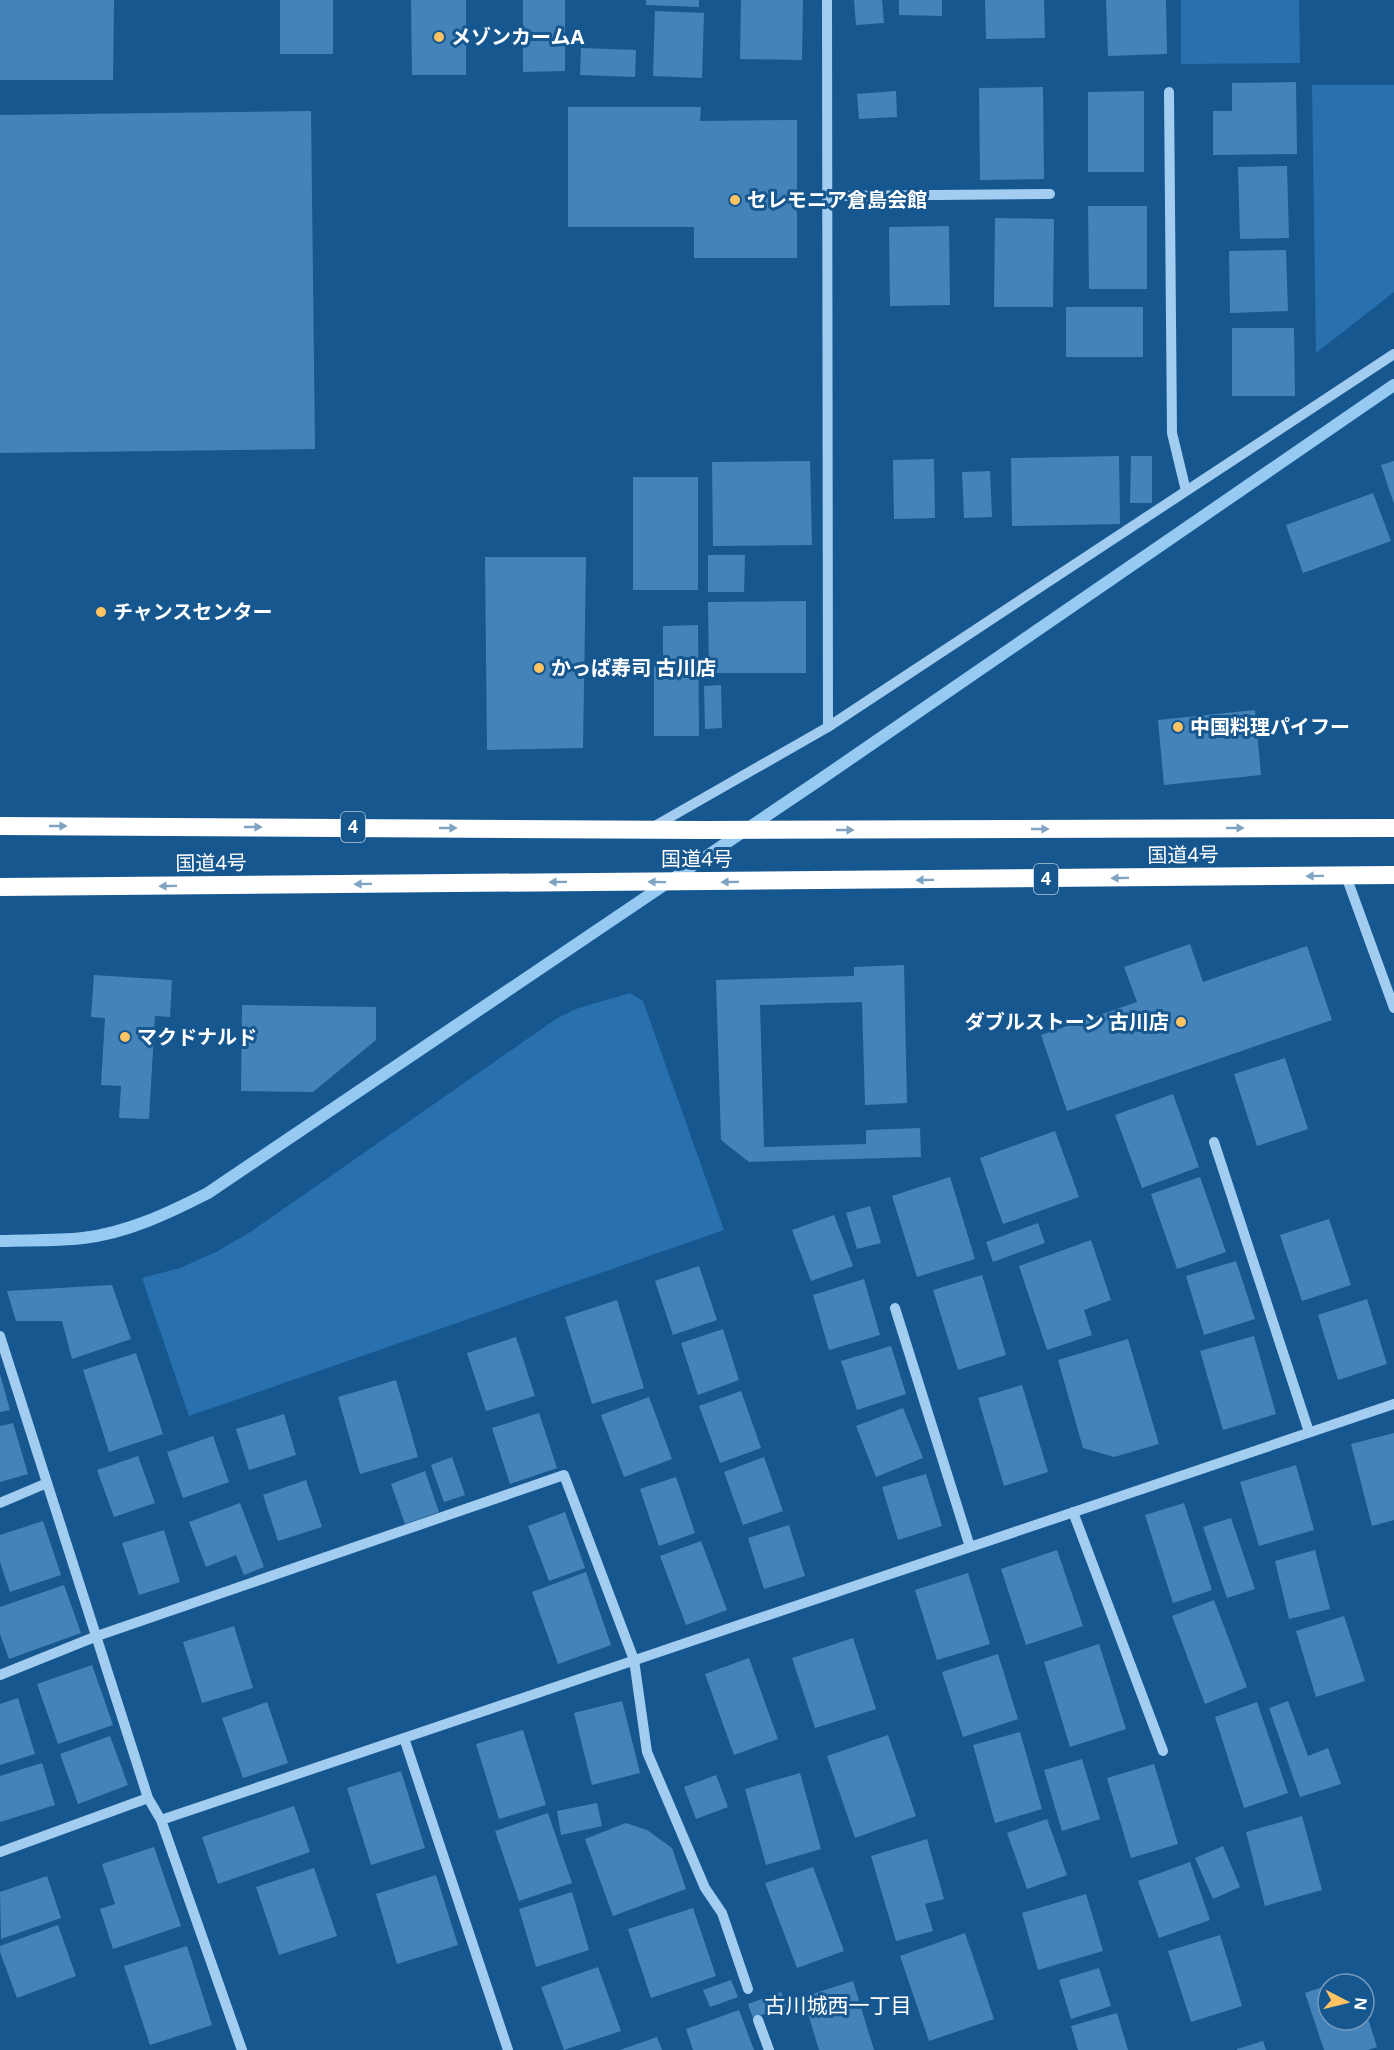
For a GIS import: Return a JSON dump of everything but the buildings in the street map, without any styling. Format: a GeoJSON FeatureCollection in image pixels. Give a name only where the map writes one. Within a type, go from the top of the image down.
{"type":"FeatureCollection","features":[{"type":"Feature","properties":{"kind":"highway","name":"国道4号"},"geometry":{"type":"LineString","coordinates":[[0,826],[705,830],[1394,828]]}},
{"type":"Feature","properties":{"kind":"highway","name":"国道4号"},"geometry":{"type":"LineString","coordinates":[[0,887],[1394,875]]}},
{"type":"Feature","properties":{"kind":"street"},"geometry":{"type":"LineString","coordinates":[[827,0],[828,727]]}},
{"type":"Feature","properties":{"kind":"street"},"geometry":{"type":"LineString","coordinates":[[1169,92],[1172,433],[1186,491]]}},
{"type":"Feature","properties":{"kind":"street"},"geometry":{"type":"LineString","coordinates":[[827,196],[1050,195]]}},
{"type":"Feature","properties":{"kind":"street"},"geometry":{"type":"LineString","coordinates":[[651,828],[828,727],[1394,354]]}},
{"type":"Feature","properties":{"kind":"street"},"geometry":{"type":"LineString","coordinates":[[1346,876],[1394,1008]]}},
{"type":"Feature","properties":{"kind":"street"},"geometry":{"type":"LineString","coordinates":[[1214,1142],[1309,1432]]}},
{"type":"Feature","properties":{"kind":"street"},"geometry":{"type":"LineString","coordinates":[[895,1308],[970,1547]]}},
{"type":"Feature","properties":{"kind":"street"},"geometry":{"type":"LineString","coordinates":[[0,1336],[148,1798],[160,1820],[242,2050]]}},
{"type":"Feature","properties":{"kind":"street"},"geometry":{"type":"LineString","coordinates":[[160,1820],[1394,1404]]}},
{"type":"Feature","properties":{"kind":"street"},"geometry":{"type":"LineString","coordinates":[[0,1675],[97,1636],[564,1475],[634,1660],[648,1752],[705,1888],[722,1913],[748,1989]]}},
{"type":"Feature","properties":{"kind":"street"},"geometry":{"type":"LineString","coordinates":[[0,1503],[47,1483]]}},
{"type":"Feature","properties":{"kind":"street"},"geometry":{"type":"LineString","coordinates":[[1073,1512],[1163,1751]]}},
{"type":"Feature","properties":{"kind":"street"},"geometry":{"type":"LineString","coordinates":[[404,1738],[508,2050]]}},
{"type":"Feature","properties":{"kind":"street"},"geometry":{"type":"LineString","coordinates":[[0,1852],[148,1798]]}},
{"type":"Feature","properties":{"kind":"street"},"geometry":{"type":"LineString","coordinates":[[758,2020],[770,2050]]}},
{"type":"Feature","properties":{"kind":"shaded area"},"geometry":{"type":"Polygon","coordinates":[[[1181,0],[1299,0],[1300,63],[1181,64],[1181,0]]]}},
{"type":"Feature","properties":{"kind":"shaded area"},"geometry":{"type":"Polygon","coordinates":[[[1312,85],[1394,85],[1394,292],[1316,353],[1312,85]]]}},
{"type":"Feature","properties":{"kind":"shaded area"},"geometry":{"type":"Polygon","coordinates":[[[630,993],[643,1001],[724,1230],[189,1416],[142,1278],[180,1268],[216,1252],[252,1231],[556,1019],[576,1009],[630,993]]]}},
{"type":"Feature","properties":{"kind":"waterway"},"geometry":{"type":"LineString","coordinates":[[0,1241],[62,1240],[116,1232],[178,1208],[208,1193],[818,781],[1394,385]]}},
{"type":"Feature","properties":{"kind":"place","name":"メゾンカームA"},"geometry":{"type":"Point","coordinates":[439,37]}},
{"type":"Feature","properties":{"kind":"place","name":"セレモニア倉島会館"},"geometry":{"type":"Point","coordinates":[735,200]}},
{"type":"Feature","properties":{"kind":"place","name":"チャンスセンター"},"geometry":{"type":"Point","coordinates":[101,612]}},
{"type":"Feature","properties":{"kind":"place","name":"かっぱ寿司 古川店"},"geometry":{"type":"Point","coordinates":[539,668]}},
{"type":"Feature","properties":{"kind":"place","name":"中国料理パイフー"},"geometry":{"type":"Point","coordinates":[1178,727]}},
{"type":"Feature","properties":{"kind":"place","name":"ダブルストーン 古川店"},"geometry":{"type":"Point","coordinates":[1181,1022]}},
{"type":"Feature","properties":{"kind":"place","name":"マクドナルド"},"geometry":{"type":"Point","coordinates":[125,1037]}},
{"type":"Feature","properties":{"kind":"district","name":"古川城西一丁目"},"geometry":{"type":"Point","coordinates":[838,2006]}}]}
